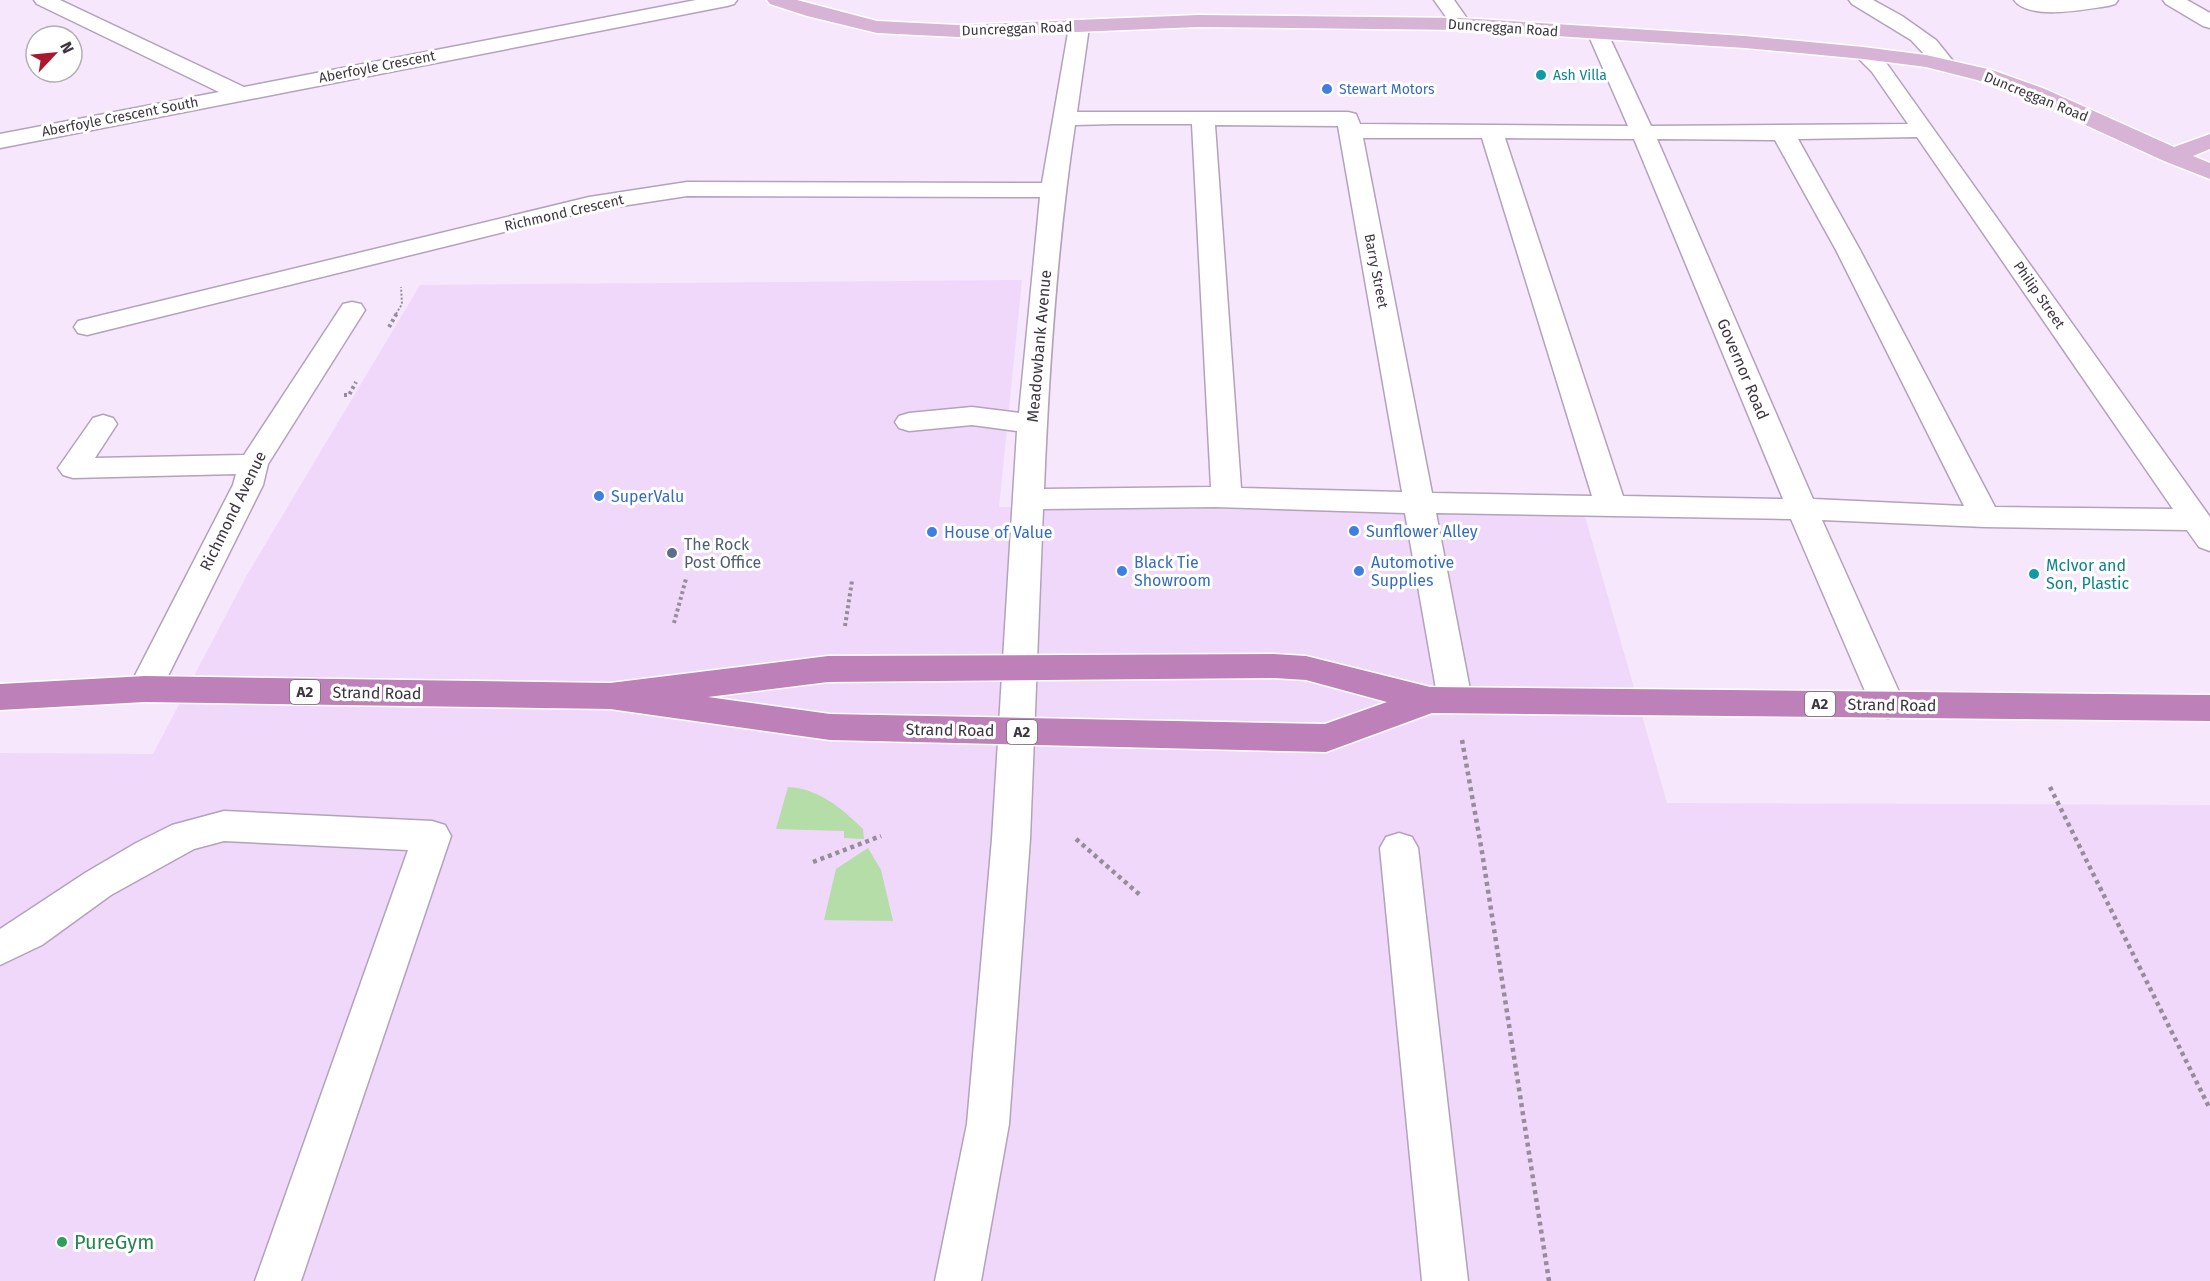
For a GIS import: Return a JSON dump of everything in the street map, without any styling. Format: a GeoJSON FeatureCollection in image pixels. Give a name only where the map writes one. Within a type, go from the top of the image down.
{"type":"FeatureCollection","features":[{"type":"Feature","properties":{"kind":"highway","name":"Strand Road"},"geometry":{"type":"LineString","coordinates":[[610,696],[828,669],[1306,668],[1442,700],[2210,708]]}},
{"type":"Feature","properties":{"kind":"highway","name":"Strand Road"},"geometry":{"type":"LineString","coordinates":[[0,697],[145,689],[610,696],[830,727],[1326,738],[1442,700]]}},
{"type":"Feature","properties":{"kind":"main road","name":"Duncreggan Road"},"geometry":{"type":"LineString","coordinates":[[777,0],[814,12],[877,27],[958,31],[1198,21],[1461,24],[1745,42],[1863,53],[1946,66],[1984,75],[2037,94],[2210,172]]}},
{"type":"Feature","properties":{"kind":"main road"},"geometry":{"type":"LineString","coordinates":[[2172,156],[2210,141]]}},
{"type":"Feature","properties":{"kind":"street"},"geometry":{"type":"LineString","coordinates":[[44,0],[241,94]]}},
{"type":"Feature","properties":{"kind":"street","name":"Aberfoyle Crescent"},"geometry":{"type":"LineString","coordinates":[[241,94],[728,0]]}},
{"type":"Feature","properties":{"kind":"street"},"geometry":{"type":"LineString","coordinates":[[1444,0],[1461,24]]}},
{"type":"Feature","properties":{"kind":"street"},"geometry":{"type":"LineString","coordinates":[[1859,0],[1911,31],[1936,51],[1946,66]]}},
{"type":"Feature","properties":{"kind":"street"},"geometry":{"type":"LineString","coordinates":[[2024,0],[2034,5],[2069,5],[2108,0]]}},
{"type":"Feature","properties":{"kind":"street"},"geometry":{"type":"LineString","coordinates":[[2173,0],[2210,22]]}},
{"type":"Feature","properties":{"kind":"street","name":"Meadowbank Avenue"},"geometry":{"type":"LineString","coordinates":[[958,1281],[988,1124],[1018,732],[1032,424],[1053,190],[1079,27]]}},
{"type":"Feature","properties":{"kind":"street","name":"Governor Road"},"geometry":{"type":"LineString","coordinates":[[1598,34],[1643,133],[1802,509],[1888,705]]}},
{"type":"Feature","properties":{"kind":"street","name":"Philip Street"},"geometry":{"type":"LineString","coordinates":[[1863,53],[1880,68],[2203,530]]}},
{"type":"Feature","properties":{"kind":"street","name":"Aberfoyle Crescent South"},"geometry":{"type":"LineString","coordinates":[[0,141],[241,94]]}},
{"type":"Feature","properties":{"kind":"street"},"geometry":{"type":"LineString","coordinates":[[1065,119],[1114,117],[1348,119],[1350,131],[1783,133],[1924,130]]}},
{"type":"Feature","properties":{"kind":"street"},"geometry":{"type":"LineString","coordinates":[[1203,119],[1227,498]]}},
{"type":"Feature","properties":{"kind":"street","name":"Barry Street"},"geometry":{"type":"LineString","coordinates":[[1350,131],[1419,503],[1442,700]]}},
{"type":"Feature","properties":{"kind":"street"},"geometry":{"type":"LineString","coordinates":[[1491,131],[1611,507]]}},
{"type":"Feature","properties":{"kind":"street"},"geometry":{"type":"LineString","coordinates":[[1783,133],[1848,250],[1985,517]]}},
{"type":"Feature","properties":{"kind":"street","name":"Richmond Crescent"},"geometry":{"type":"LineString","coordinates":[[87,327],[589,204],[687,189],[1053,190]]}},
{"type":"Feature","properties":{"kind":"street","name":"Richmond Avenue"},"geometry":{"type":"LineString","coordinates":[[145,689],[248,485],[253,464],[352,310]]}},
{"type":"Feature","properties":{"kind":"street"},"geometry":{"type":"LineString","coordinates":[[909,422],[972,416],[1032,424]]}},
{"type":"Feature","properties":{"kind":"street"},"geometry":{"type":"LineString","coordinates":[[103,424],[74,468],[253,464]]}},
{"type":"Feature","properties":{"kind":"street"},"geometry":{"type":"LineString","coordinates":[[1027,499],[1227,498],[1802,509],[2203,530]]}},
{"type":"Feature","properties":{"kind":"street"},"geometry":{"type":"LineString","coordinates":[[0,948],[28,933],[98,884],[185,836],[224,826],[432,836],[278,1281]]}},
{"type":"Feature","properties":{"kind":"street"},"geometry":{"type":"LineString","coordinates":[[1399,849],[1445,1281]]}},
{"type":"Feature","properties":{"kind":"path"},"geometry":{"type":"LineString","coordinates":[[674,623],[686,579]]}},
{"type":"Feature","properties":{"kind":"path"},"geometry":{"type":"LineString","coordinates":[[844,626],[852,581]]}},
{"type":"Feature","properties":{"kind":"path"},"geometry":{"type":"LineString","coordinates":[[1442,700],[1549,1281]]}},
{"type":"Feature","properties":{"kind":"path"},"geometry":{"type":"LineString","coordinates":[[2050,787],[2210,1109]]}},
{"type":"Feature","properties":{"kind":"path"},"geometry":{"type":"LineString","coordinates":[[813,862],[880,836]]}},
{"type":"Feature","properties":{"kind":"path"},"geometry":{"type":"LineString","coordinates":[[1076,839],[1140,895]]}},
{"type":"Feature","properties":{"kind":"shaded area"},"geometry":{"type":"Polygon","coordinates":[[[1022,280],[999,507],[1584,513],[1667,803],[2210,805],[2210,1281],[0,1281],[0,753],[153,754],[247,575],[420,285],[1022,280]]]}},
{"type":"Feature","properties":{"kind":"green space"},"geometry":{"type":"Polygon","coordinates":[[[788,787],[810,791],[829,801],[863,829],[864,839],[844,838],[844,831],[776,829],[788,787]]]}},
{"type":"Feature","properties":{"kind":"green space"},"geometry":{"type":"Polygon","coordinates":[[[868,848],[881,870],[893,921],[824,920],[836,869],[868,848]]]}},
{"type":"Feature","properties":{"kind":"place","name":"Ash Villa"},"geometry":{"type":"Point","coordinates":[1541,75]}},
{"type":"Feature","properties":{"kind":"place","name":"Stewart Motors"},"geometry":{"type":"Point","coordinates":[1327,89]}},
{"type":"Feature","properties":{"kind":"place","name":"SuperValu"},"geometry":{"type":"Point","coordinates":[599,496]}},
{"type":"Feature","properties":{"kind":"place","name":"Sunflower Alley"},"geometry":{"type":"Point","coordinates":[1354,531]}},
{"type":"Feature","properties":{"kind":"place","name":"House of Value"},"geometry":{"type":"Point","coordinates":[932,532]}},
{"type":"Feature","properties":{"kind":"place","name":"The Rock Post Office"},"geometry":{"type":"Point","coordinates":[672,553]}},
{"type":"Feature","properties":{"kind":"place","name":"Black Tie Showroom"},"geometry":{"type":"Point","coordinates":[1122,571]}},
{"type":"Feature","properties":{"kind":"place","name":"Automotive Supplies"},"geometry":{"type":"Point","coordinates":[1359,571]}},
{"type":"Feature","properties":{"kind":"place","name":"McIvor and Son, Plastic"},"geometry":{"type":"Point","coordinates":[2034,574]}},
{"type":"Feature","properties":{"kind":"place","name":"PureGym"},"geometry":{"type":"Point","coordinates":[62,1242]}}]}
